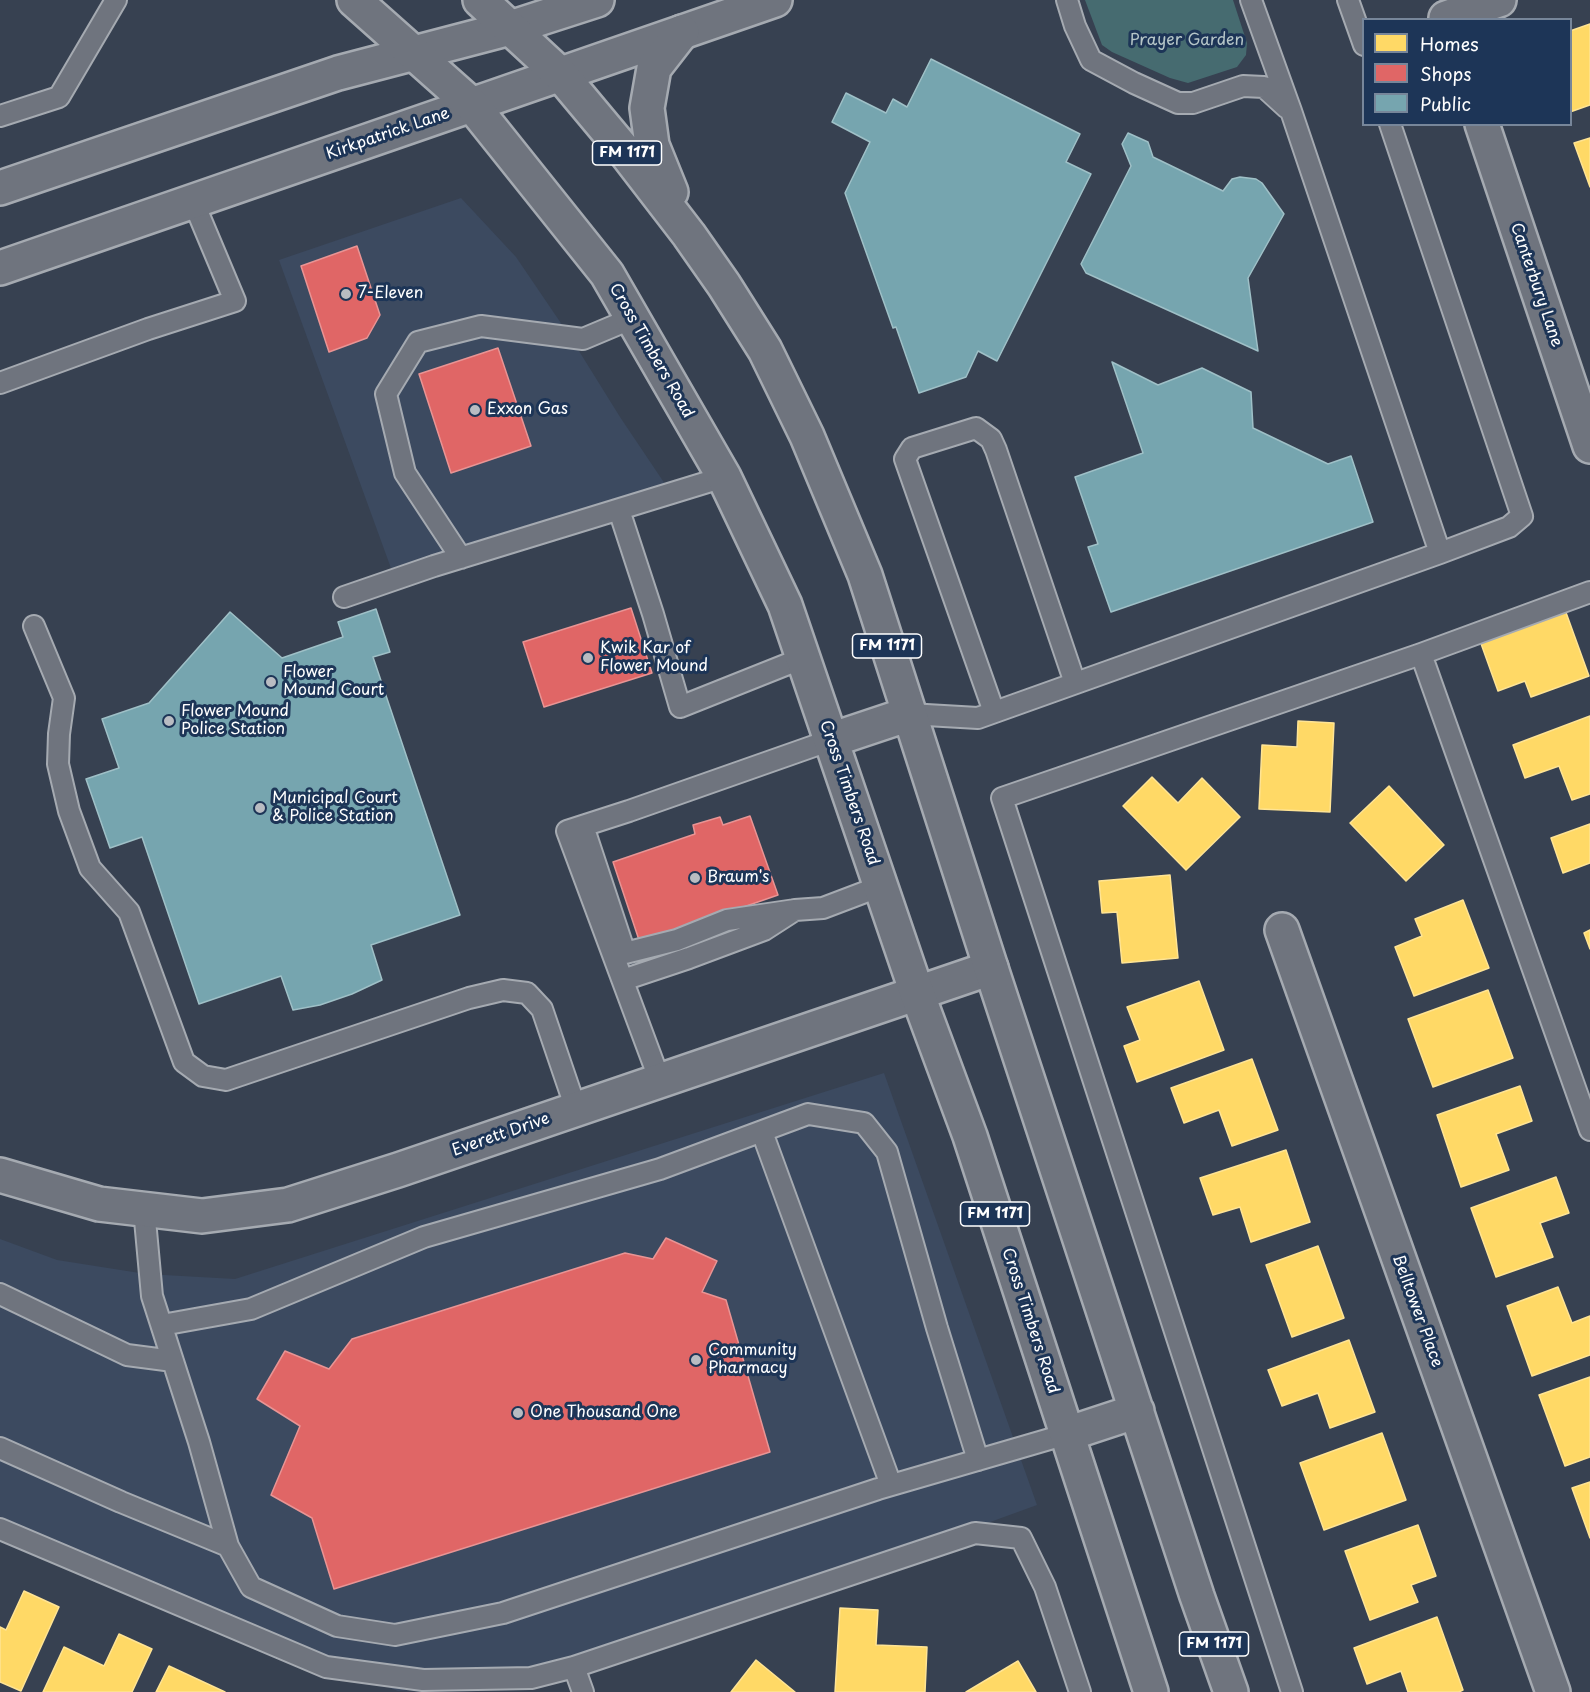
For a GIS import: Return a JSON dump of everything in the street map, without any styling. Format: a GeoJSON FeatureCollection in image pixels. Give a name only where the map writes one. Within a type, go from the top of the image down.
{"type":"FeatureCollection","features":[{"type":"Feature","properties":{"kind":"main road","name":"Cross Timbers Road"},"geometry":{"type":"LineString","coordinates":[[354,0],[472,105],[607,273],[724,477],[785,605],[917,993],[970,1136],[1150,1692]]}},
{"type":"Feature","properties":{"kind":"main road","name":"FM 1171"},"geometry":{"type":"LineString","coordinates":[[480,0],[561,75],[622,148],[689,235],[765,350],[807,436],[864,575],[1197,1596],[1231,1692]]}},
{"type":"Feature","properties":{"kind":"main road"},"geometry":{"type":"LineString","coordinates":[[0,188],[338,73],[510,28],[597,0]]}},
{"type":"Feature","properties":{"kind":"main road","name":"Kirkpatrick Lane"},"geometry":{"type":"LineString","coordinates":[[0,268],[776,0]]}},
{"type":"Feature","properties":{"kind":"main road"},"geometry":{"type":"LineString","coordinates":[[1444,13],[1499,0]]}},
{"type":"Feature","properties":{"kind":"main road"},"geometry":{"type":"LineString","coordinates":[[682,32],[654,68],[647,108],[652,145],[689,235]]}},
{"type":"Feature","properties":{"kind":"main road","name":"Canterbury Lane"},"geometry":{"type":"LineString","coordinates":[[1483,126],[1590,446]]}},
{"type":"Feature","properties":{"kind":"main road"},"geometry":{"type":"LineString","coordinates":[[831,740],[909,714]]}},
{"type":"Feature","properties":{"kind":"main road","name":"Belltower Place"},"geometry":{"type":"LineString","coordinates":[[1282,930],[1552,1692]]}},
{"type":"Feature","properties":{"kind":"main road","name":"Everett Drive"},"geometry":{"type":"LineString","coordinates":[[0,1175],[99,1204],[202,1216],[288,1205],[398,1170],[991,968]]}},
{"type":"Feature","properties":{"kind":"main road"},"geometry":{"type":"LineString","coordinates":[[1067,1434],[1137,1411]]}},
{"type":"Feature","properties":{"kind":"lane"},"geometry":{"type":"LineString","coordinates":[[0,116],[59,97],[116,0]]}},
{"type":"Feature","properties":{"kind":"lane"},"geometry":{"type":"LineString","coordinates":[[1067,0],[1091,60],[1134,83],[1178,103],[1193,103],[1243,86],[1264,87],[1291,111]]}},
{"type":"Feature","properties":{"kind":"lane"},"geometry":{"type":"LineString","coordinates":[[1251,0],[1291,111],[1440,553]]}},
{"type":"Feature","properties":{"kind":"lane"},"geometry":{"type":"LineString","coordinates":[[1348,0],[1362,39]]}},
{"type":"Feature","properties":{"kind":"lane"},"geometry":{"type":"LineString","coordinates":[[909,714],[978,717],[994,712],[1440,553],[1509,527],[1522,516],[1391,126]]}},
{"type":"Feature","properties":{"kind":"lane"},"geometry":{"type":"LineString","coordinates":[[0,383],[148,329],[235,301],[194,201]]}},
{"type":"Feature","properties":{"kind":"lane"},"geometry":{"type":"LineString","coordinates":[[461,558],[405,473],[386,394],[418,342],[481,326],[583,339],[633,318]]}},
{"type":"Feature","properties":{"kind":"lane"},"geometry":{"type":"LineString","coordinates":[[994,712],[905,459],[912,448],[976,428],[991,439],[1075,683]]}},
{"type":"Feature","properties":{"kind":"lane"},"geometry":{"type":"LineString","coordinates":[[344,597],[461,558],[724,477]]}},
{"type":"Feature","properties":{"kind":"lane"},"geometry":{"type":"LineString","coordinates":[[619,510],[680,707],[803,658]]}},
{"type":"Feature","properties":{"kind":"lane"},"geometry":{"type":"LineString","coordinates":[[1292,1692],[1002,798],[1421,654],[1590,592]]}},
{"type":"Feature","properties":{"kind":"lane"},"geometry":{"type":"LineString","coordinates":[[34,626],[64,698],[58,764],[69,811],[90,868],[129,912],[184,1062],[203,1076],[226,1080],[469,998],[503,990],[527,993],[542,1010],[576,1109]]}},
{"type":"Feature","properties":{"kind":"lane"},"geometry":{"type":"LineString","coordinates":[[1421,654],[1590,1130]]}},
{"type":"Feature","properties":{"kind":"lane"},"geometry":{"type":"LineString","coordinates":[[660,1081],[567,831],[831,740]]}},
{"type":"Feature","properties":{"kind":"lane"},"geometry":{"type":"LineString","coordinates":[[584,826],[625,953],[677,940],[727,920],[823,908],[881,886]]}},
{"type":"Feature","properties":{"kind":"lane"},"geometry":{"type":"LineString","coordinates":[[623,980],[764,930],[795,910]]}},
{"type":"Feature","properties":{"kind":"lane"},"geometry":{"type":"LineString","coordinates":[[162,1325],[251,1309],[424,1237],[660,1168],[808,1114],[864,1123],[887,1152],[937,1328],[978,1460]]}},
{"type":"Feature","properties":{"kind":"lane"},"geometry":{"type":"LineString","coordinates":[[762,1132],[891,1485]]}},
{"type":"Feature","properties":{"kind":"lane"},"geometry":{"type":"LineString","coordinates":[[144,1209],[152,1296],[199,1442],[228,1546],[251,1587],[337,1626],[394,1635],[503,1613],[891,1485],[1067,1434]]}},
{"type":"Feature","properties":{"kind":"lane"},"geometry":{"type":"LineString","coordinates":[[0,1294],[127,1355],[173,1361]]}},
{"type":"Feature","properties":{"kind":"lane"},"geometry":{"type":"LineString","coordinates":[[0,1448],[121,1502],[228,1546]]}},
{"type":"Feature","properties":{"kind":"lane"},"geometry":{"type":"LineString","coordinates":[[0,1529],[326,1667],[423,1680],[531,1678],[574,1667],[975,1533],[1021,1538],[1045,1587],[1080,1692]]}},
{"type":"Feature","properties":{"kind":"lane"},"geometry":{"type":"LineString","coordinates":[[574,1667],[583,1692]]}},
{"type":"Feature","properties":{"kind":"shaded area"},"geometry":{"type":"Polygon","coordinates":[[[461,198],[516,257],[665,484],[483,547],[396,582],[279,260],[461,198]]]}},
{"type":"Feature","properties":{"kind":"shaded area"},"geometry":{"type":"Polygon","coordinates":[[[884,1073],[1037,1505],[583,1670],[484,1685],[398,1691],[0,1531],[0,1239],[57,1260],[146,1274],[235,1279],[884,1073]]]}},
{"type":"Feature","properties":{"kind":"green space","name":"Prayer Garden"},"geometry":{"type":"Polygon","coordinates":[[[1085,0],[1233,0],[1247,43],[1246,55],[1237,67],[1188,83],[1170,78],[1112,52],[1102,45],[1085,0]]]}},
{"type":"Feature","properties":{"kind":"building: Homes"},"geometry":{"type":"Polygon","coordinates":[[[1590,24],[1590,105],[1572,111],[1572,30],[1590,24]]]}},
{"type":"Feature","properties":{"kind":"building: Homes"},"geometry":{"type":"Polygon","coordinates":[[[1590,138],[1590,187],[1574,143],[1590,138]]]}},
{"type":"Feature","properties":{"kind":"building: Homes"},"geometry":{"type":"Polygon","coordinates":[[[1564,607],[1589,676],[1531,697],[1525,681],[1498,691],[1479,638],[1564,607]]]}},
{"type":"Feature","properties":{"kind":"building: Homes"},"geometry":{"type":"Polygon","coordinates":[[[1590,716],[1590,794],[1572,800],[1559,766],[1525,778],[1513,745],[1590,716]]]}},
{"type":"Feature","properties":{"kind":"building: Homes"},"geometry":{"type":"Polygon","coordinates":[[[1298,721],[1334,723],[1330,812],[1259,809],[1262,745],[1297,747],[1298,721]]]}},
{"type":"Feature","properties":{"kind":"building: Homes"},"geometry":{"type":"Polygon","coordinates":[[[1152,777],[1178,803],[1202,778],[1240,817],[1186,870],[1123,806],[1152,777]]]}},
{"type":"Feature","properties":{"kind":"building: Homes"},"geometry":{"type":"Polygon","coordinates":[[[1389,786],[1444,845],[1406,881],[1350,823],[1389,786]]]}},
{"type":"Feature","properties":{"kind":"building: Homes"},"geometry":{"type":"Polygon","coordinates":[[[1590,824],[1590,863],[1563,873],[1551,838],[1590,824]]]}},
{"type":"Feature","properties":{"kind":"building: Homes"},"geometry":{"type":"Polygon","coordinates":[[[1170,875],[1178,958],[1122,963],[1117,912],[1102,913],[1099,881],[1170,875]]]}},
{"type":"Feature","properties":{"kind":"building: Homes"},"geometry":{"type":"Polygon","coordinates":[[[1463,900],[1489,968],[1414,996],[1395,947],[1422,936],[1415,919],[1463,900]]]}},
{"type":"Feature","properties":{"kind":"building: Homes"},"geometry":{"type":"Polygon","coordinates":[[[1590,930],[1590,949],[1584,933],[1590,930]]]}},
{"type":"Feature","properties":{"kind":"building: Homes"},"geometry":{"type":"Polygon","coordinates":[[[1199,981],[1224,1050],[1137,1082],[1124,1046],[1140,1040],[1127,1007],[1199,981]]]}},
{"type":"Feature","properties":{"kind":"building: Homes"},"geometry":{"type":"Polygon","coordinates":[[[1488,990],[1513,1058],[1433,1087],[1408,1019],[1488,990]]]}},
{"type":"Feature","properties":{"kind":"building: Homes"},"geometry":{"type":"Polygon","coordinates":[[[1252,1059],[1278,1130],[1232,1146],[1219,1110],[1184,1123],[1171,1088],[1252,1059]]]}},
{"type":"Feature","properties":{"kind":"building: Homes"},"geometry":{"type":"Polygon","coordinates":[[[1520,1086],[1532,1121],[1496,1134],[1509,1170],[1461,1187],[1437,1115],[1520,1086]]]}},
{"type":"Feature","properties":{"kind":"building: Homes"},"geometry":{"type":"Polygon","coordinates":[[[1286,1150],[1310,1222],[1251,1242],[1240,1207],[1213,1215],[1200,1178],[1286,1150]]]}},
{"type":"Feature","properties":{"kind":"building: Homes"},"geometry":{"type":"Polygon","coordinates":[[[1556,1177],[1569,1213],[1540,1223],[1553,1257],[1496,1277],[1471,1208],[1556,1177]]]}},
{"type":"Feature","properties":{"kind":"building: Homes"},"geometry":{"type":"Polygon","coordinates":[[[1318,1246],[1344,1318],[1292,1337],[1266,1265],[1318,1246]]]}},
{"type":"Feature","properties":{"kind":"building: Homes"},"geometry":{"type":"Polygon","coordinates":[[[1558,1287],[1572,1323],[1590,1316],[1590,1355],[1532,1376],[1507,1306],[1558,1287]]]}},
{"type":"Feature","properties":{"kind":"building: Homes"},"geometry":{"type":"Polygon","coordinates":[[[1349,1340],[1375,1412],[1330,1428],[1318,1393],[1282,1406],[1268,1370],[1349,1340]]]}},
{"type":"Feature","properties":{"kind":"building: Homes"},"geometry":{"type":"Polygon","coordinates":[[[1590,1377],[1590,1457],[1565,1466],[1539,1395],[1590,1377]]]}},
{"type":"Feature","properties":{"kind":"building: Homes"},"geometry":{"type":"Polygon","coordinates":[[[1382,1433],[1406,1500],[1324,1530],[1300,1463],[1382,1433]]]}},
{"type":"Feature","properties":{"kind":"building: Homes"},"geometry":{"type":"Polygon","coordinates":[[[1590,1482],[1590,1538],[1572,1488],[1590,1482]]]}},
{"type":"Feature","properties":{"kind":"building: Homes"},"geometry":{"type":"Polygon","coordinates":[[[1418,1525],[1436,1576],[1411,1585],[1418,1602],[1370,1620],[1345,1551],[1418,1525]]]}},
{"type":"Feature","properties":{"kind":"building: Homes"},"geometry":{"type":"Polygon","coordinates":[[[24,1591],[59,1607],[21,1691],[0,1682],[0,1627],[6,1630],[24,1591]]]}},
{"type":"Feature","properties":{"kind":"building: Homes"},"geometry":{"type":"Polygon","coordinates":[[[840,1608],[878,1610],[876,1645],[927,1647],[925,1692],[835,1692],[840,1608]]]}},
{"type":"Feature","properties":{"kind":"building: Homes"},"geometry":{"type":"Polygon","coordinates":[[[1437,1617],[1463,1690],[1459,1692],[1408,1692],[1401,1671],[1367,1684],[1354,1648],[1437,1617]]]}},
{"type":"Feature","properties":{"kind":"building: Homes"},"geometry":{"type":"Polygon","coordinates":[[[119,1634],[152,1649],[132,1692],[43,1692],[64,1647],[104,1666],[119,1634]]]}},
{"type":"Feature","properties":{"kind":"building: Homes"},"geometry":{"type":"Polygon","coordinates":[[[756,1660],[795,1692],[731,1692],[756,1660]]]}},
{"type":"Feature","properties":{"kind":"building: Homes"},"geometry":{"type":"Polygon","coordinates":[[[1018,1661],[1036,1692],[966,1692],[1018,1661]]]}},
{"type":"Feature","properties":{"kind":"building: Homes"},"geometry":{"type":"Polygon","coordinates":[[[169,1666],[225,1692],[156,1692],[169,1666]]]}},
{"type":"Feature","properties":{"kind":"building: Shops"},"geometry":{"type":"Polygon","coordinates":[[[357,246],[380,315],[367,338],[329,352],[301,266],[357,246]]]}},
{"type":"Feature","properties":{"kind":"building: Shops","name":"Exxon Gas"},"geometry":{"type":"Polygon","coordinates":[[[498,348],[531,446],[451,473],[419,374],[498,348]]]}},
{"type":"Feature","properties":{"kind":"building: Shops","name":"Kwik Kar of Flower Mound"},"geometry":{"type":"Polygon","coordinates":[[[631,608],[652,673],[544,707],[523,642],[631,608]]]}},
{"type":"Feature","properties":{"kind":"building: Shops","name":"Braum's"},"geometry":{"type":"Polygon","coordinates":[[[750,816],[778,895],[640,943],[613,862],[695,834],[693,825],[720,817],[723,825],[750,816]]]}},
{"type":"Feature","properties":{"kind":"building: Shops","name":"One Thousand One"},"geometry":{"type":"Polygon","coordinates":[[[666,1238],[717,1261],[702,1292],[726,1300],[770,1452],[334,1589],[312,1518],[271,1495],[300,1426],[257,1399],[285,1351],[329,1369],[352,1339],[625,1253],[653,1259],[666,1238]]]}},
{"type":"Feature","properties":{"kind":"building: Public"},"geometry":{"type":"Polygon","coordinates":[[[931,59],[1080,134],[1066,162],[1091,174],[997,361],[978,351],[966,377],[919,393],[896,327],[893,328],[845,193],[870,142],[832,122],[846,93],[886,113],[893,99],[907,107],[931,59]]]}},
{"type":"Feature","properties":{"kind":"building: Public"},"geometry":{"type":"Polygon","coordinates":[[[1128,133],[1148,142],[1153,157],[1223,191],[1232,179],[1240,177],[1256,179],[1262,183],[1284,214],[1248,278],[1258,351],[1086,273],[1081,264],[1131,166],[1122,144],[1128,133]]]}},
{"type":"Feature","properties":{"kind":"building: Public"},"geometry":{"type":"Polygon","coordinates":[[[1112,362],[1158,385],[1202,368],[1251,392],[1253,428],[1328,464],[1351,456],[1373,522],[1111,612],[1088,547],[1098,544],[1075,477],[1143,453],[1112,362]]]}},
{"type":"Feature","properties":{"kind":"building: Public","name":"Municipal Court & Police Station"},"geometry":{"type":"Polygon","coordinates":[[[376,609],[390,652],[373,657],[460,915],[371,945],[382,980],[320,1005],[293,1010],[281,976],[199,1004],[142,837],[110,848],[86,779],[119,768],[102,719],[149,703],[230,612],[282,658],[343,637],[338,622],[376,609]]]}},
{"type":"Feature","properties":{"kind":"place","name":"7-Eleven"},"geometry":{"type":"Point","coordinates":[346,294]}},
{"type":"Feature","properties":{"kind":"place","name":"Exxon Gas"},"geometry":{"type":"Point","coordinates":[475,410]}},
{"type":"Feature","properties":{"kind":"place","name":"Kwik Kar of Flower Mound"},"geometry":{"type":"Point","coordinates":[588,658]}},
{"type":"Feature","properties":{"kind":"place","name":"Flower Mound Court"},"geometry":{"type":"Point","coordinates":[271,682]}},
{"type":"Feature","properties":{"kind":"place","name":"Flower Mound Police Station"},"geometry":{"type":"Point","coordinates":[169,721]}},
{"type":"Feature","properties":{"kind":"place","name":"Municipal Court & Police Station"},"geometry":{"type":"Point","coordinates":[260,808]}},
{"type":"Feature","properties":{"kind":"place","name":"Braum's"},"geometry":{"type":"Point","coordinates":[695,878]}},
{"type":"Feature","properties":{"kind":"place","name":"Community Pharmacy"},"geometry":{"type":"Point","coordinates":[696,1360]}},
{"type":"Feature","properties":{"kind":"place","name":"One Thousand One"},"geometry":{"type":"Point","coordinates":[518,1413]}}]}
